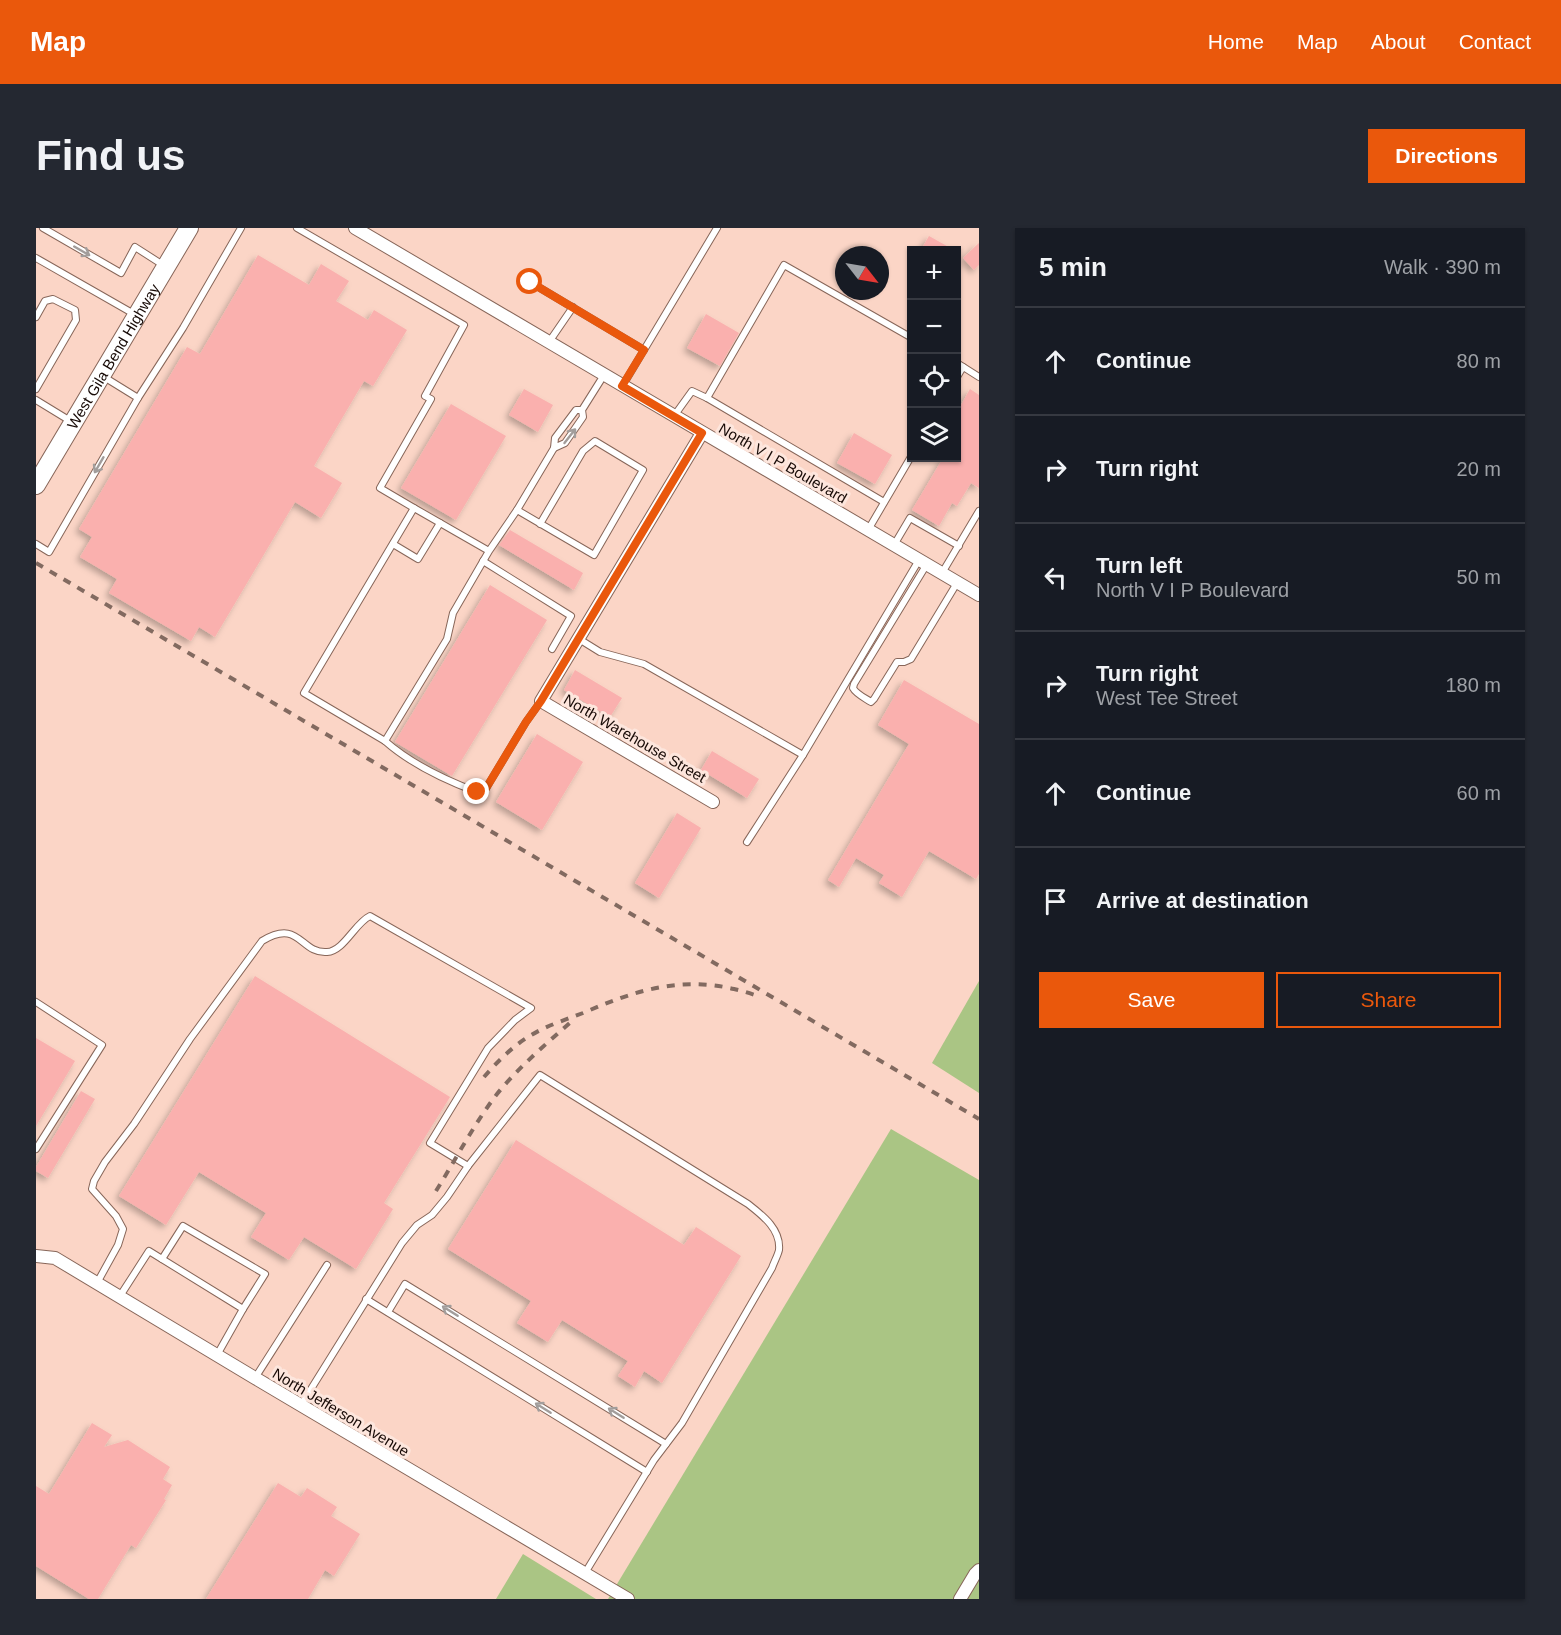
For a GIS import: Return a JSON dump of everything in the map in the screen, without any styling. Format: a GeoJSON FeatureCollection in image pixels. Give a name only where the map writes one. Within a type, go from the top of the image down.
{"type":"FeatureCollection","features":[{"type":"Feature","properties":{"kind":"main road","name":"West Gila Bend Highway"},"geometry":{"type":"LineString","coordinates":[[36,485],[189,228]]}},
{"type":"Feature","properties":{"kind":"street","name":"North V I P Boulevard"},"geometry":{"type":"LineString","coordinates":[[355,228],[979,595]]}},
{"type":"Feature","properties":{"kind":"street"},"geometry":{"type":"LineString","coordinates":[[541,701],[702,433]]}},
{"type":"Feature","properties":{"kind":"street","name":"North Warehouse Street"},"geometry":{"type":"LineString","coordinates":[[541,701],[713,802]]}},
{"type":"Feature","properties":{"kind":"street","name":"North Jefferson Avenue"},"geometry":{"type":"LineString","coordinates":[[36,1256],[55,1258],[628,1599]]}},
{"type":"Feature","properties":{"kind":"street"},"geometry":{"type":"LineString","coordinates":[[960,1599],[979,1570]]}},
{"type":"Feature","properties":{"kind":"lane"},"geometry":{"type":"LineString","coordinates":[[43,228],[121,273],[135,248],[166,267]]}},
{"type":"Feature","properties":{"kind":"lane"},"geometry":{"type":"LineString","coordinates":[[36,544],[50,552],[138,398],[183,328],[242,228]]}},
{"type":"Feature","properties":{"kind":"lane"},"geometry":{"type":"LineString","coordinates":[[297,228],[464,326],[425,396],[431,399],[380,489],[489,551]]}},
{"type":"Feature","properties":{"kind":"lane"},"geometry":{"type":"LineString","coordinates":[[312,237],[317,228]]}},
{"type":"Feature","properties":{"kind":"lane"},"geometry":{"type":"LineString","coordinates":[[622,386],[717,228]]}},
{"type":"Feature","properties":{"kind":"lane"},"geometry":{"type":"LineString","coordinates":[[36,258],[137,316]]}},
{"type":"Feature","properties":{"kind":"lane"},"geometry":{"type":"LineString","coordinates":[[707,398],[784,266],[907,335]]}},
{"type":"Feature","properties":{"kind":"lane"},"geometry":{"type":"LineString","coordinates":[[530,282],[644,350]]}},
{"type":"Feature","properties":{"kind":"lane"},"geometry":{"type":"LineString","coordinates":[[36,317],[45,301],[53,299],[75,310],[76,320],[36,389]]}},
{"type":"Feature","properties":{"kind":"lane"},"geometry":{"type":"LineString","coordinates":[[549,342],[573,307]]}},
{"type":"Feature","properties":{"kind":"lane"},"geometry":{"type":"LineString","coordinates":[[961,366],[979,377]]}},
{"type":"Feature","properties":{"kind":"lane"},"geometry":{"type":"LineString","coordinates":[[101,375],[138,398]]}},
{"type":"Feature","properties":{"kind":"lane"},"geometry":{"type":"LineString","coordinates":[[554,448],[565,443],[583,417],[582,410],[604,375]]}},
{"type":"Feature","properties":{"kind":"lane"},"geometry":{"type":"LineString","coordinates":[[674,416],[692,390],[884,502]]}},
{"type":"Feature","properties":{"kind":"lane"},"geometry":{"type":"LineString","coordinates":[[36,400],[73,422]]}},
{"type":"Feature","properties":{"kind":"lane"},"geometry":{"type":"LineString","coordinates":[[385,741],[447,639],[453,613],[554,448],[555,438],[576,410],[582,410]]}},
{"type":"Feature","properties":{"kind":"lane"},"geometry":{"type":"LineString","coordinates":[[517,510],[540,524],[594,555],[644,470],[595,441],[583,451],[540,524]]}},
{"type":"Feature","properties":{"kind":"lane"},"geometry":{"type":"LineString","coordinates":[[868,530],[908,462]]}},
{"type":"Feature","properties":{"kind":"lane"},"geometry":{"type":"LineString","coordinates":[[414,508],[304,693],[385,741],[401,755],[447,780],[477,792],[485,790],[541,701]]}},
{"type":"Feature","properties":{"kind":"lane"},"geometry":{"type":"LineString","coordinates":[[942,573],[979,511]]}},
{"type":"Feature","properties":{"kind":"lane"},"geometry":{"type":"LineString","coordinates":[[894,545],[910,518],[959,546]]}},
{"type":"Feature","properties":{"kind":"lane"},"geometry":{"type":"LineString","coordinates":[[393,544],[418,559],[440,523]]}},
{"type":"Feature","properties":{"kind":"lane"},"geometry":{"type":"LineString","coordinates":[[483,561],[571,616],[552,649]]}},
{"type":"Feature","properties":{"kind":"lane"},"geometry":{"type":"LineString","coordinates":[[923,562],[854,684],[855,691],[871,702],[897,662],[911,659],[958,582]]}},
{"type":"Feature","properties":{"kind":"lane"},"geometry":{"type":"LineString","coordinates":[[747,842],[923,562]]}},
{"type":"Feature","properties":{"kind":"lane"},"geometry":{"type":"LineString","coordinates":[[579,639],[600,652],[644,664],[803,755]]}},
{"type":"Feature","properties":{"kind":"lane"},"geometry":{"type":"LineString","coordinates":[[97,1283],[118,1245],[123,1228],[116,1216],[92,1189],[94,1181],[190,1039],[262,941],[273,934],[293,935],[314,949],[327,952],[338,948],[362,920],[370,916],[531,1008],[515,1020],[488,1048],[430,1143],[468,1166]]}},
{"type":"Feature","properties":{"kind":"lane"},"geometry":{"type":"LineString","coordinates":[[36,1002],[102,1045],[36,1149]]}},
{"type":"Feature","properties":{"kind":"lane"},"geometry":{"type":"LineString","coordinates":[[301,1405],[402,1243],[417,1225],[432,1215],[447,1197],[468,1166],[540,1075],[748,1204],[766,1218],[777,1234],[779,1250],[772,1268],[682,1423],[647,1472],[585,1573]]}},
{"type":"Feature","properties":{"kind":"lane"},"geometry":{"type":"LineString","coordinates":[[162,1259],[183,1226],[264,1274],[217,1355]]}},
{"type":"Feature","properties":{"kind":"lane"},"geometry":{"type":"LineString","coordinates":[[120,1297],[149,1251],[243,1309]]}},
{"type":"Feature","properties":{"kind":"lane"},"geometry":{"type":"LineString","coordinates":[[255,1378],[327,1264]]}},
{"type":"Feature","properties":{"kind":"lane"},"geometry":{"type":"LineString","coordinates":[[388,1312],[405,1284],[666,1444]]}},
{"type":"Feature","properties":{"kind":"lane"},"geometry":{"type":"LineString","coordinates":[[366,1299],[647,1472]]}},
{"type":"Feature","properties":{"kind":"green space"},"geometry":{"type":"Polygon","coordinates":[[[979,981],[979,1093],[932,1063],[979,981]]]}},
{"type":"Feature","properties":{"kind":"green space"},"geometry":{"type":"Polygon","coordinates":[[[891,1129],[979,1180],[979,1599],[608,1599],[891,1129]]]}},
{"type":"Feature","properties":{"kind":"green space"},"geometry":{"type":"Polygon","coordinates":[[[523,1554],[596,1599],[496,1599],[523,1554]]]}},
{"type":"Feature","properties":{"kind":"building"},"geometry":{"type":"Polygon","coordinates":[[[929,236],[947,246],[923,246],[929,236]]]}},
{"type":"Feature","properties":{"kind":"building"},"geometry":{"type":"Polygon","coordinates":[[[979,243],[979,265],[974,270],[963,258],[979,243]]]}},
{"type":"Feature","properties":{"kind":"building"},"geometry":{"type":"Polygon","coordinates":[[[258,255],[309,285],[321,264],[349,281],[336,301],[368,320],[374,310],[407,330],[373,386],[364,381],[314,466],[342,483],[321,518],[295,502],[215,637],[199,627],[191,641],[109,593],[117,579],[80,557],[92,537],[79,529],[187,347],[200,354],[258,255]]]}},
{"type":"Feature","properties":{"kind":"building"},"geometry":{"type":"Polygon","coordinates":[[[706,314],[739,333],[720,366],[687,348],[706,314]]]}},
{"type":"Feature","properties":{"kind":"building"},"geometry":{"type":"Polygon","coordinates":[[[524,389],[553,405],[538,432],[509,415],[524,389]]]}},
{"type":"Feature","properties":{"kind":"building"},"geometry":{"type":"Polygon","coordinates":[[[970,389],[979,395],[979,488],[971,483],[957,506],[952,503],[939,526],[912,510],[941,462],[961,462],[961,405],[970,389]]]}},
{"type":"Feature","properties":{"kind":"building"},"geometry":{"type":"Polygon","coordinates":[[[451,404],[506,436],[456,520],[401,488],[451,404]]]}},
{"type":"Feature","properties":{"kind":"building"},"geometry":{"type":"Polygon","coordinates":[[[854,433],[892,455],[875,484],[837,463],[854,433]]]}},
{"type":"Feature","properties":{"kind":"building"},"geometry":{"type":"Polygon","coordinates":[[[510,530],[583,573],[574,590],[499,545],[510,530]]]}},
{"type":"Feature","properties":{"kind":"building"},"geometry":{"type":"Polygon","coordinates":[[[490,585],[547,620],[452,776],[395,742],[490,585]]]}},
{"type":"Feature","properties":{"kind":"building"},"geometry":{"type":"Polygon","coordinates":[[[575,670],[622,698],[610,717],[564,690],[575,670]]]}},
{"type":"Feature","properties":{"kind":"building"},"geometry":{"type":"Polygon","coordinates":[[[904,680],[979,724],[979,874],[976,879],[929,851],[902,897],[879,883],[884,875],[856,858],[839,887],[828,880],[909,744],[878,725],[904,680]]]}},
{"type":"Feature","properties":{"kind":"building"},"geometry":{"type":"Polygon","coordinates":[[[537,734],[583,762],[542,830],[496,802],[537,734]]]}},
{"type":"Feature","properties":{"kind":"building"},"geometry":{"type":"Polygon","coordinates":[[[712,751],[759,779],[747,798],[701,770],[712,751]]]}},
{"type":"Feature","properties":{"kind":"building"},"geometry":{"type":"Polygon","coordinates":[[[677,813],[701,828],[659,898],[635,883],[677,813]]]}},
{"type":"Feature","properties":{"kind":"building"},"geometry":{"type":"Polygon","coordinates":[[[255,976],[450,1097],[384,1203],[393,1209],[356,1269],[304,1237],[289,1260],[251,1237],[266,1213],[199,1172],[166,1225],[119,1196],[255,976]]]}},
{"type":"Feature","properties":{"kind":"building"},"geometry":{"type":"Polygon","coordinates":[[[36,1038],[75,1061],[36,1126],[36,1038]]]}},
{"type":"Feature","properties":{"kind":"building"},"geometry":{"type":"Polygon","coordinates":[[[81,1091],[95,1099],[48,1178],[36,1171],[36,1167],[81,1091]]]}},
{"type":"Feature","properties":{"kind":"building"},"geometry":{"type":"Polygon","coordinates":[[[516,1140],[684,1245],[696,1227],[741,1256],[662,1383],[644,1371],[635,1387],[618,1376],[628,1361],[562,1320],[548,1342],[517,1323],[531,1301],[448,1249],[516,1140]]]}},
{"type":"Feature","properties":{"kind":"building"},"geometry":{"type":"Polygon","coordinates":[[[92,1423],[112,1435],[104,1447],[128,1440],[170,1467],[163,1479],[172,1485],[164,1499],[166,1500],[136,1548],[131,1545],[98,1599],[89,1599],[36,1566],[36,1486],[49,1494],[92,1423]]]}},
{"type":"Feature","properties":{"kind":"building"},"geometry":{"type":"Polygon","coordinates":[[[278,1483],[301,1497],[307,1488],[337,1507],[331,1516],[360,1534],[334,1576],[325,1570],[308,1599],[206,1599],[278,1483]]]}},
{"type":"Feature","properties":{"kind":"railway"},"geometry":{"type":"LineString","coordinates":[[36,563],[979,1119]]}},
{"type":"Feature","properties":{"kind":"railway"},"geometry":{"type":"LineString","coordinates":[[484,1077],[510,1050],[535,1033],[639,992],[694,984],[714,985],[761,997]]}},
{"type":"Feature","properties":{"kind":"railway"},"geometry":{"type":"LineString","coordinates":[[436,1191],[497,1094],[543,1046],[573,1020]]}},
{"type":"Feature","properties":{"kind":"route"},"geometry":{"type":"LineString","coordinates":[[477,792],[485,790],[541,701],[702,433],[622,386],[644,350],[530,282]]}}]}
